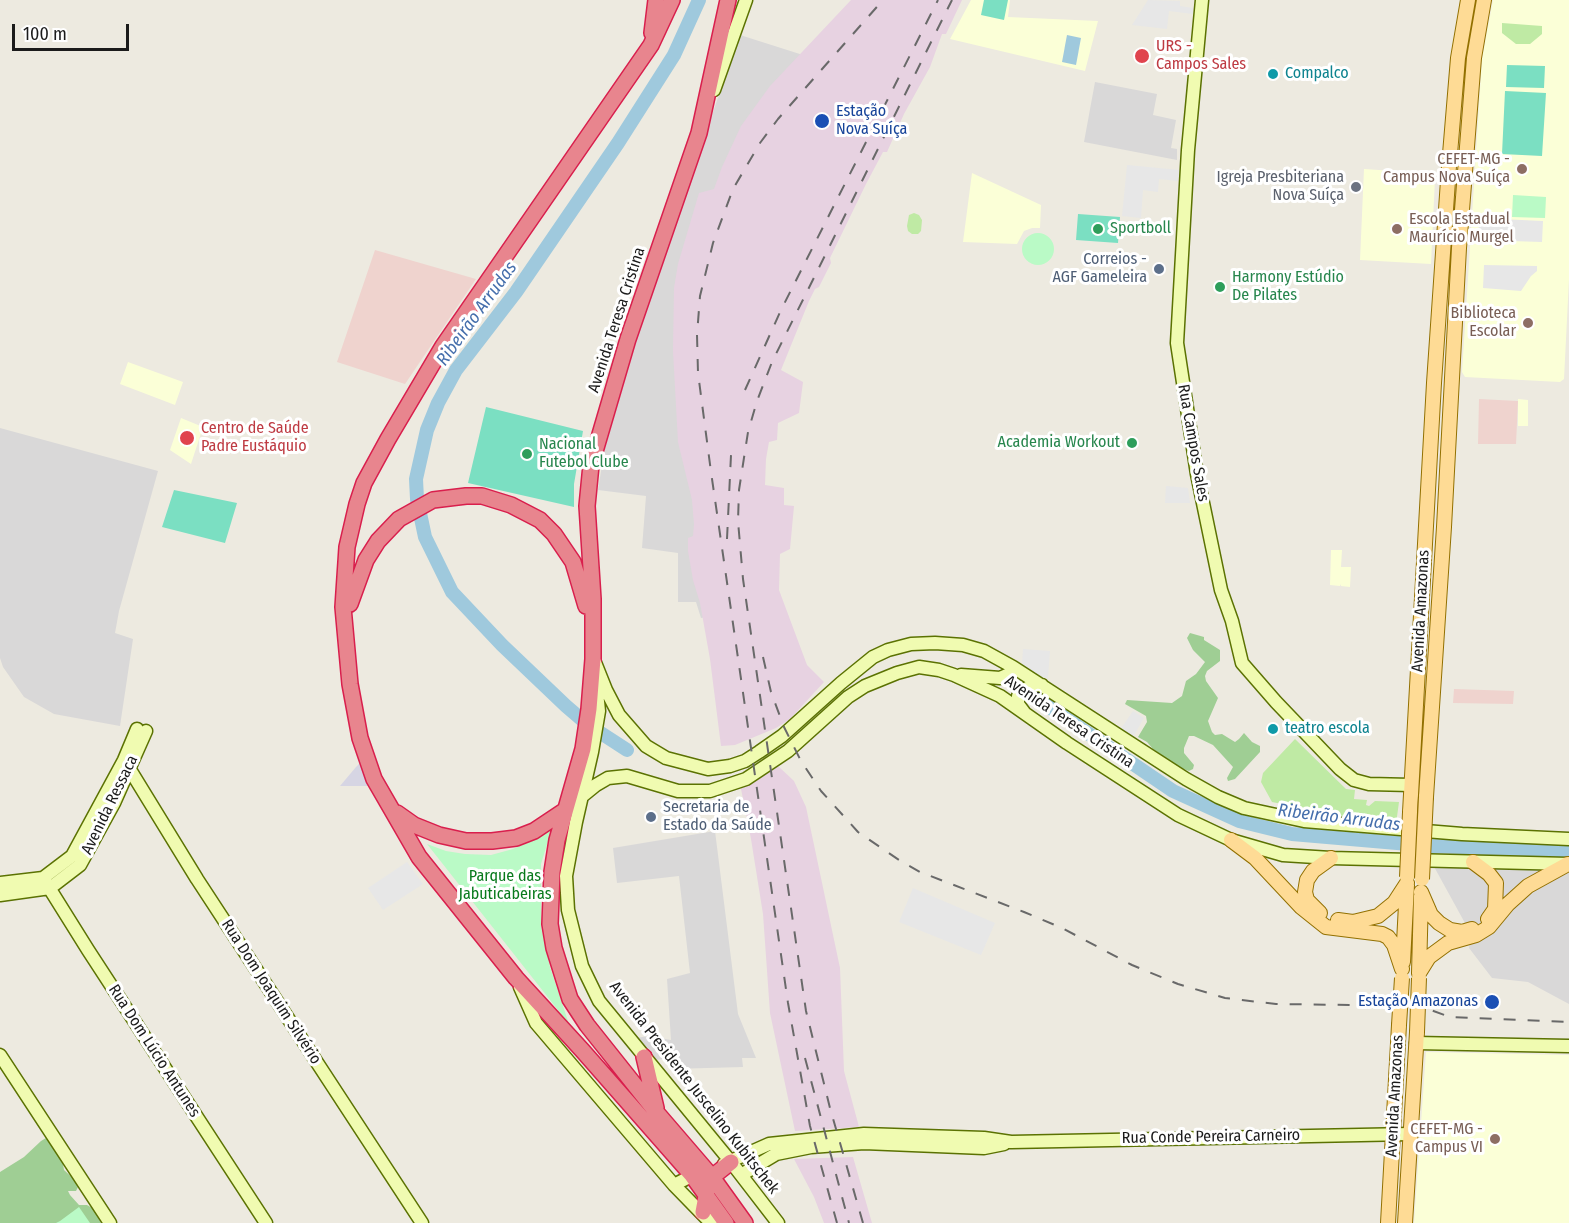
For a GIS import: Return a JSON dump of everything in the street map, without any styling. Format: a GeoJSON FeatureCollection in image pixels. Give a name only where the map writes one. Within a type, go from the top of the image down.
{"type":"FeatureCollection","features":[{"type":"Feature","properties":{"kind":"highway"},"geometry":{"type":"LineString","coordinates":[[651,45],[656,0]]}},
{"type":"Feature","properties":{"kind":"highway"},"geometry":{"type":"LineString","coordinates":[[672,0],[651,45],[443,346],[364,483],[346,556],[343,607],[350,684],[360,738],[374,779],[420,857],[516,978],[582,1050],[703,1174],[707,1217]]}},
{"type":"Feature","properties":{"kind":"highway","name":"Avenida Teresa Cristina"},"geometry":{"type":"LineString","coordinates":[[593,659],[593,599],[587,506],[591,465],[628,339],[699,133],[728,0]]}},
{"type":"Feature","properties":{"kind":"highway"},"geometry":{"type":"LineString","coordinates":[[345,624],[355,587],[366,560],[378,541],[399,519],[433,500],[482,496],[511,504],[540,520],[554,534],[573,562],[584,594],[590,626],[594,710],[588,750],[564,811],[552,872],[550,924],[561,975],[570,999],[587,1025],[744,1223]]}},
{"type":"Feature","properties":{"kind":"highway"},"geometry":{"type":"LineString","coordinates":[[392,809],[414,825],[439,835],[466,841],[516,838],[534,831],[564,811]]}},
{"type":"Feature","properties":{"kind":"highway"},"geometry":{"type":"LineString","coordinates":[[644,1057],[657,1113]]}},
{"type":"Feature","properties":{"kind":"highway"},"geometry":{"type":"LineString","coordinates":[[703,1174],[731,1162]]}},
{"type":"Feature","properties":{"kind":"highway"},"geometry":{"type":"LineString","coordinates":[[705,1192],[726,1223]]}},
{"type":"Feature","properties":{"kind":"main road","name":"Avenida Amazonas"},"geometry":{"type":"LineString","coordinates":[[1388,1223],[1434,383],[1458,58],[1468,0]]}},
{"type":"Feature","properties":{"kind":"main road","name":"Avenida Amazonas"},"geometry":{"type":"LineString","coordinates":[[1405,1223],[1419,975],[1421,886],[1445,517],[1459,248],[1474,58],[1484,0]]}},
{"type":"Feature","properties":{"kind":"main road"},"geometry":{"type":"LineString","coordinates":[[1231,840],[1255,858],[1301,907],[1326,927],[1382,934],[1388,937],[1394,945],[1402,974]]}},
{"type":"Feature","properties":{"kind":"main road"},"geometry":{"type":"LineString","coordinates":[[1331,858],[1307,880],[1305,892],[1310,904],[1316,910],[1332,919],[1353,922],[1378,916],[1394,903],[1407,880]]}},
{"type":"Feature","properties":{"kind":"main road"},"geometry":{"type":"LineString","coordinates":[[1421,886],[1431,915],[1439,923],[1450,930],[1462,932],[1476,928],[1486,921],[1495,909],[1497,895],[1496,883],[1489,874],[1473,862]]}},
{"type":"Feature","properties":{"kind":"main road"},"geometry":{"type":"LineString","coordinates":[[1419,975],[1429,957],[1448,943],[1476,935],[1489,927],[1508,904],[1528,886],[1568,864]]}},
{"type":"Feature","properties":{"kind":"main road"},"geometry":{"type":"LineString","coordinates":[[1399,1026],[1407,1041],[1416,1038]]}},
{"type":"Feature","properties":{"kind":"street"},"geometry":{"type":"LineString","coordinates":[[699,133],[746,0]]}},
{"type":"Feature","properties":{"kind":"street","name":"Rua Campos Sales"},"geometry":{"type":"LineString","coordinates":[[1202,0],[1188,150],[1177,343],[1197,474],[1221,590],[1232,621],[1242,663],[1340,770],[1353,780],[1369,784],[1411,785]]}},
{"type":"Feature","properties":{"kind":"street","name":"Avenida Teresa Cristina"},"geometry":{"type":"LineString","coordinates":[[593,659],[619,716],[646,746],[666,758],[708,769],[745,762],[782,736],[857,668],[873,657],[911,644],[963,645],[984,651],[1013,667],[1186,779],[1244,808],[1304,821],[1462,834],[1569,839]]}},
{"type":"Feature","properties":{"kind":"street"},"geometry":{"type":"LineString","coordinates":[[989,678],[1002,661]]}},
{"type":"Feature","properties":{"kind":"street","name":"Avenida Teresa Cristina"},"geometry":{"type":"LineString","coordinates":[[564,811],[608,778],[627,776],[678,790],[710,791],[746,779],[788,751],[848,697],[865,686],[897,672],[919,667],[954,675],[1000,696],[1067,743],[1178,815],[1231,840],[1282,855],[1568,864]]}},
{"type":"Feature","properties":{"kind":"street"},"geometry":{"type":"LineString","coordinates":[[954,675],[1000,678],[1009,674],[1013,667]]}},
{"type":"Feature","properties":{"kind":"street"},"geometry":{"type":"LineString","coordinates":[[1025,713],[1018,704],[1018,696],[1031,686],[1042,685]]}},
{"type":"Feature","properties":{"kind":"street","name":"Avenida Ressaca"},"geometry":{"type":"LineString","coordinates":[[0,895],[47,883],[72,856],[127,764],[141,730]]}},
{"type":"Feature","properties":{"kind":"street","name":"Avenida Presidente Juscelino Kubitschek"},"geometry":{"type":"LineString","coordinates":[[588,750],[582,797],[566,876],[568,910],[582,966],[599,1001],[731,1162],[777,1222]]}},
{"type":"Feature","properties":{"kind":"street","name":"Rua Dom Joaquim Silvério"},"geometry":{"type":"LineString","coordinates":[[127,764],[197,879],[422,1223]]}},
{"type":"Feature","properties":{"kind":"street"},"geometry":{"type":"LineString","coordinates":[[0,883],[47,883]]}},
{"type":"Feature","properties":{"kind":"street","name":"Rua Dom Lúcio Antunes"},"geometry":{"type":"LineString","coordinates":[[47,883],[88,950],[266,1223]]}},
{"type":"Feature","properties":{"kind":"street"},"geometry":{"type":"LineString","coordinates":[[516,978],[536,1023],[674,1185],[707,1217]]}},
{"type":"Feature","properties":{"kind":"street"},"geometry":{"type":"LineString","coordinates":[[1416,1038],[1569,1046]]}},
{"type":"Feature","properties":{"kind":"street"},"geometry":{"type":"LineString","coordinates":[[0,1055],[110,1223]]}},
{"type":"Feature","properties":{"kind":"street","name":"Rua Conde Pereira Carneiro"},"geometry":{"type":"LineString","coordinates":[[731,1162],[769,1144],[864,1134],[984,1138],[1011,1142],[1410,1134]]}},
{"type":"Feature","properties":{"kind":"street","name":"Rua Conde Pereira Carneiro"},"geometry":{"type":"LineString","coordinates":[[741,1175],[776,1154],[811,1148],[864,1143],[984,1148],[1011,1142]]}},
{"type":"Feature","properties":{"kind":"street"},"geometry":{"type":"LineString","coordinates":[[674,1185],[703,1174]]}},
{"type":"Feature","properties":{"kind":"shaded area"},"geometry":{"type":"Polygon","coordinates":[[[851,0],[962,0],[946,34],[942,34],[930,67],[904,114],[887,152],[883,152],[866,184],[830,258],[831,263],[809,301],[781,370],[803,382],[799,413],[778,423],[777,440],[769,442],[766,459],[765,485],[784,488],[784,505],[794,506],[790,549],[780,554],[779,590],[807,665],[824,682],[790,719],[776,728],[735,745],[721,746],[710,659],[688,551],[688,538],[693,536],[694,524],[692,500],[678,442],[673,351],[674,288],[678,264],[699,193],[714,189],[741,126],[770,86],[851,0]]]}},
{"type":"Feature","properties":{"kind":"shaded area"},"geometry":{"type":"Polygon","coordinates":[[[971,0],[1010,0],[1008,17],[1098,21],[1085,71],[950,39],[971,0]]]}},
{"type":"Feature","properties":{"kind":"shaded area"},"geometry":{"type":"Polygon","coordinates":[[[1148,0],[1180,1],[1180,6],[1193,8],[1193,14],[1169,11],[1167,29],[1132,25],[1148,0]]]}},
{"type":"Feature","properties":{"kind":"shaded area","name":"CEFET-MG - Campus Nova Suíça"},"geometry":{"type":"Polygon","coordinates":[[[1493,0],[1569,0],[1569,279],[1564,379],[1560,382],[1465,377],[1462,372],[1482,59],[1493,0]]]}},
{"type":"Feature","properties":{"kind":"shaded area"},"geometry":{"type":"Polygon","coordinates":[[[740,35],[803,55],[719,614],[701,618],[696,602],[678,602],[678,553],[642,548],[646,496],[598,490],[604,452],[653,283],[740,35]]]}},
{"type":"Feature","properties":{"kind":"shaded area"},"geometry":{"type":"Polygon","coordinates":[[[1095,82],[1157,94],[1153,115],[1176,120],[1171,148],[1177,149],[1177,160],[1084,142],[1095,82]]]}},
{"type":"Feature","properties":{"kind":"shaded area"},"geometry":{"type":"Polygon","coordinates":[[[1127,165],[1180,170],[1178,181],[1159,179],[1158,192],[1143,190],[1141,218],[1122,216],[1127,165]]]}},
{"type":"Feature","properties":{"kind":"shaded area","name":"Escola Estadual Maurício Murgel"},"geometry":{"type":"Polygon","coordinates":[[[1364,169],[1435,178],[1431,264],[1360,260],[1364,169]]]}},
{"type":"Feature","properties":{"kind":"shaded area"},"geometry":{"type":"Polygon","coordinates":[[[972,173],[1041,205],[1040,228],[1024,231],[1017,244],[963,242],[972,173]]]}},
{"type":"Feature","properties":{"kind":"shaded area"},"geometry":{"type":"Polygon","coordinates":[[[1479,218],[1543,221],[1542,242],[1478,240],[1479,218]]]}},
{"type":"Feature","properties":{"kind":"shaded area"},"geometry":{"type":"Polygon","coordinates":[[[375,250],[476,279],[405,384],[337,362],[375,250]]]}},
{"type":"Feature","properties":{"kind":"shaded area"},"geometry":{"type":"Polygon","coordinates":[[[1484,265],[1537,266],[1537,271],[1521,291],[1483,288],[1484,265]]]}},
{"type":"Feature","properties":{"kind":"shaded area"},"geometry":{"type":"Polygon","coordinates":[[[128,362],[183,382],[175,405],[120,384],[128,362]]]}},
{"type":"Feature","properties":{"kind":"shaded area"},"geometry":{"type":"Polygon","coordinates":[[[1479,399],[1518,401],[1516,444],[1478,444],[1479,399]]]}},
{"type":"Feature","properties":{"kind":"shaded area"},"geometry":{"type":"Polygon","coordinates":[[[1518,399],[1528,400],[1528,426],[1518,426],[1518,399]]]}},
{"type":"Feature","properties":{"kind":"shaded area","name":"Centro de Saúde Padre Eustáquio"},"geometry":{"type":"Polygon","coordinates":[[[181,418],[203,427],[191,464],[170,450],[181,418]]]}},
{"type":"Feature","properties":{"kind":"shaded area"},"geometry":{"type":"Polygon","coordinates":[[[0,428],[158,471],[115,633],[133,639],[120,726],[54,714],[24,697],[3,667],[0,658],[0,428]]]}},
{"type":"Feature","properties":{"kind":"shaded area"},"geometry":{"type":"Polygon","coordinates":[[[1166,486],[1188,488],[1190,503],[1165,503],[1166,486]]]}},
{"type":"Feature","properties":{"kind":"shaded area"},"geometry":{"type":"Polygon","coordinates":[[[1331,550],[1342,550],[1341,567],[1351,567],[1350,587],[1341,586],[1341,584],[1340,586],[1330,585],[1331,550]]]}},
{"type":"Feature","properties":{"kind":"shaded area"},"geometry":{"type":"Polygon","coordinates":[[[1023,649],[1050,651],[1048,678],[1040,677],[1022,664],[1023,649]]]}},
{"type":"Feature","properties":{"kind":"shaded area"},"geometry":{"type":"Polygon","coordinates":[[[1454,689],[1514,691],[1513,704],[1453,703],[1454,689]]]}},
{"type":"Feature","properties":{"kind":"shaded area"},"geometry":{"type":"Polygon","coordinates":[[[1133,711],[1144,718],[1133,737],[1120,730],[1133,711]]]}},
{"type":"Feature","properties":{"kind":"shaded area"},"geometry":{"type":"Polygon","coordinates":[[[360,763],[372,786],[340,786],[356,767],[360,763]]]}},
{"type":"Feature","properties":{"kind":"shaded area"},"geometry":{"type":"Polygon","coordinates":[[[777,765],[794,781],[806,807],[840,968],[844,1071],[859,1127],[795,1131],[770,1013],[763,914],[740,784],[777,765]]]}},
{"type":"Feature","properties":{"kind":"shaded area"},"geometry":{"type":"Polygon","coordinates":[[[715,831],[738,1014],[756,1058],[742,1058],[743,1067],[671,1069],[670,1059],[652,1060],[636,1038],[649,1036],[671,1040],[667,979],[690,973],[679,876],[617,883],[613,848],[715,831]]]}},
{"type":"Feature","properties":{"kind":"shaded area"},"geometry":{"type":"Polygon","coordinates":[[[1424,831],[1529,837],[1537,852],[1569,855],[1569,1004],[1528,982],[1492,978],[1469,948],[1471,934],[1421,843],[1424,831]]]}},
{"type":"Feature","properties":{"kind":"shaded area"},"geometry":{"type":"Polygon","coordinates":[[[407,862],[423,884],[383,910],[368,888],[407,862]]]}},
{"type":"Feature","properties":{"kind":"shaded area"},"geometry":{"type":"Polygon","coordinates":[[[913,888],[995,923],[981,955],[899,922],[913,888]]]}},
{"type":"Feature","properties":{"kind":"shaded area","name":"CEFET-MG - Campus VI"},"geometry":{"type":"Polygon","coordinates":[[[1426,1052],[1569,1055],[1569,1223],[1414,1223],[1426,1052]]]}},
{"type":"Feature","properties":{"kind":"shaded area"},"geometry":{"type":"Polygon","coordinates":[[[853,1157],[872,1223],[824,1223],[814,1197],[794,1159],[853,1157]]]}},
{"type":"Feature","properties":{"kind":"green space"},"geometry":{"type":"Polygon","coordinates":[[[984,0],[1008,0],[1004,20],[981,15],[984,0]]]}},
{"type":"Feature","properties":{"kind":"green space"},"geometry":{"type":"Polygon","coordinates":[[[1502,23],[1542,26],[1542,34],[1530,44],[1516,44],[1502,33],[1502,23]]]}},
{"type":"Feature","properties":{"kind":"green space"},"geometry":{"type":"Polygon","coordinates":[[[1507,65],[1545,66],[1544,88],[1506,87],[1507,65]]]}},
{"type":"Feature","properties":{"kind":"green space"},"geometry":{"type":"Polygon","coordinates":[[[1505,91],[1546,93],[1542,156],[1502,154],[1505,91]]]}},
{"type":"Feature","properties":{"kind":"green space"},"geometry":{"type":"Polygon","coordinates":[[[1513,195],[1546,197],[1545,218],[1512,217],[1513,195]]]}},
{"type":"Feature","properties":{"kind":"green space"},"geometry":{"type":"Polygon","coordinates":[[[914,213],[922,220],[921,231],[918,234],[912,234],[908,231],[907,226],[909,215],[914,213]]]}},
{"type":"Feature","properties":{"kind":"green space","name":"Sportboll"},"geometry":{"type":"Polygon","coordinates":[[[1078,214],[1120,217],[1118,243],[1076,240],[1078,214]]]}},
{"type":"Feature","properties":{"kind":"green space"},"geometry":{"type":"Polygon","coordinates":[[[1038,233],[1049,238],[1054,249],[1049,260],[1038,265],[1027,260],[1022,249],[1027,238],[1038,233]]]}},
{"type":"Feature","properties":{"kind":"green space","name":"Nacional Futebol Clube"},"geometry":{"type":"Polygon","coordinates":[[[486,407],[583,431],[574,484],[574,507],[468,483],[486,407]]]}},
{"type":"Feature","properties":{"kind":"green space"},"geometry":{"type":"Polygon","coordinates":[[[174,490],[237,503],[225,543],[162,527],[174,490]]]}},
{"type":"Feature","properties":{"kind":"green space"},"geometry":{"type":"Polygon","coordinates":[[[1190,633],[1204,637],[1204,640],[1220,650],[1220,661],[1207,671],[1205,676],[1218,698],[1208,721],[1212,732],[1215,735],[1222,734],[1235,742],[1244,733],[1252,742],[1260,746],[1260,752],[1235,779],[1228,781],[1227,778],[1233,767],[1213,745],[1189,736],[1184,753],[1194,765],[1193,769],[1189,771],[1181,768],[1138,737],[1147,722],[1146,716],[1125,704],[1127,700],[1172,703],[1182,696],[1186,681],[1196,674],[1205,662],[1193,650],[1187,638],[1190,633]]]}},
{"type":"Feature","properties":{"kind":"green space"},"geometry":{"type":"Polygon","coordinates":[[[1295,739],[1346,789],[1355,790],[1354,799],[1367,800],[1366,805],[1369,806],[1375,801],[1399,802],[1396,824],[1368,821],[1272,802],[1261,782],[1263,773],[1295,739]]]}},
{"type":"Feature","properties":{"kind":"green space","name":"Parque das Jabuticabeiras"},"geometry":{"type":"Polygon","coordinates":[[[553,825],[541,864],[541,927],[550,967],[569,1024],[427,844],[446,851],[491,855],[537,839],[553,825]]]}},
{"type":"Feature","properties":{"kind":"green space"},"geometry":{"type":"Polygon","coordinates":[[[46,1138],[50,1138],[61,1152],[64,1170],[77,1182],[76,1191],[68,1191],[70,1195],[79,1205],[87,1205],[94,1209],[101,1223],[0,1223],[0,1172],[24,1157],[46,1138]]]}},
{"type":"Feature","properties":{"kind":"green space"},"geometry":{"type":"Polygon","coordinates":[[[79,1207],[90,1223],[56,1223],[60,1221],[79,1207]]]}},
{"type":"Feature","properties":{"kind":"water"},"geometry":{"type":"Polygon","coordinates":[[[1067,35],[1081,38],[1076,65],[1062,62],[1067,35]]]}},
{"type":"Feature","properties":{"kind":"waterway","name":"Ribeirão Arrudas"},"geometry":{"type":"LineString","coordinates":[[627,750],[587,724],[566,706],[502,645],[452,592],[425,537],[417,499],[416,479],[427,430],[438,403],[456,370],[516,292],[618,143],[674,55],[699,0]]}},
{"type":"Feature","properties":{"kind":"waterway","name":"Ribeirão Arrudas"},"geometry":{"type":"LineString","coordinates":[[1033,696],[1173,791],[1239,821],[1292,834],[1432,846],[1569,851]]}},
{"type":"Feature","properties":{"kind":"railway"},"geometry":{"type":"LineString","coordinates":[[837,1223],[810,1126],[788,1003],[711,472],[698,373],[697,335],[700,296],[713,243],[733,189],[760,143],[778,119],[883,0]]}},
{"type":"Feature","properties":{"kind":"railway"},"geometry":{"type":"LineString","coordinates":[[745,390],[781,310],[938,0]]}},
{"type":"Feature","properties":{"kind":"railway"},"geometry":{"type":"LineString","coordinates":[[863,1223],[830,1108],[806,1011],[743,579],[738,521],[739,490],[748,432],[772,362],[952,0]]}},
{"type":"Feature","properties":{"kind":"railway"},"geometry":{"type":"LineString","coordinates":[[727,539],[731,455]]}},
{"type":"Feature","properties":{"kind":"railway"},"geometry":{"type":"LineString","coordinates":[[763,657],[771,692],[784,727],[801,761],[821,791],[858,832],[920,872],[1062,928],[1132,965],[1178,984],[1225,998],[1276,1004],[1420,1006],[1450,1017],[1569,1022]]}},
{"type":"Feature","properties":{"kind":"railway"},"geometry":{"type":"LineString","coordinates":[[805,1058],[849,1223]]}},
{"type":"Feature","properties":{"kind":"place","name":"URS - Campos Sales"},"geometry":{"type":"Point","coordinates":[1142,56]}},
{"type":"Feature","properties":{"kind":"place","name":"Compalco"},"geometry":{"type":"Point","coordinates":[1273,74]}},
{"type":"Feature","properties":{"kind":"place","name":"Estação Nova Suíça"},"geometry":{"type":"Point","coordinates":[822,121]}},
{"type":"Feature","properties":{"kind":"place","name":"CEFET-MG - Campus Nova Suíça"},"geometry":{"type":"Point","coordinates":[1522,169]}},
{"type":"Feature","properties":{"kind":"place","name":"Igreja Presbiteriana Nova Suíça"},"geometry":{"type":"Point","coordinates":[1356,187]}},
{"type":"Feature","properties":{"kind":"place","name":"Sportboll"},"geometry":{"type":"Point","coordinates":[1098,229]}},
{"type":"Feature","properties":{"kind":"place","name":"Escola Estadual Maurício Murgel"},"geometry":{"type":"Point","coordinates":[1397,229]}},
{"type":"Feature","properties":{"kind":"place","name":"Correios - AGF Gameleira"},"geometry":{"type":"Point","coordinates":[1159,269]}},
{"type":"Feature","properties":{"kind":"place","name":"Harmony Estúdio De Pilates"},"geometry":{"type":"Point","coordinates":[1220,287]}},
{"type":"Feature","properties":{"kind":"place","name":"Biblioteca Escolar"},"geometry":{"type":"Point","coordinates":[1528,323]}},
{"type":"Feature","properties":{"kind":"place","name":"Centro de Saúde Padre Eustáquio"},"geometry":{"type":"Point","coordinates":[187,438]}},
{"type":"Feature","properties":{"kind":"place","name":"Academia Workout"},"geometry":{"type":"Point","coordinates":[1132,443]}},
{"type":"Feature","properties":{"kind":"place","name":"Nacional Futebol Clube"},"geometry":{"type":"Point","coordinates":[527,454]}},
{"type":"Feature","properties":{"kind":"place","name":"teatro escola"},"geometry":{"type":"Point","coordinates":[1273,729]}},
{"type":"Feature","properties":{"kind":"place","name":"Secretaria de Estado da Saúde"},"geometry":{"type":"Point","coordinates":[651,817]}},
{"type":"Feature","properties":{"kind":"place","name":"Estação Amazonas"},"geometry":{"type":"Point","coordinates":[1492,1002]}},
{"type":"Feature","properties":{"kind":"place","name":"CEFET-MG - Campus VI"},"geometry":{"type":"Point","coordinates":[1495,1139]}}]}
